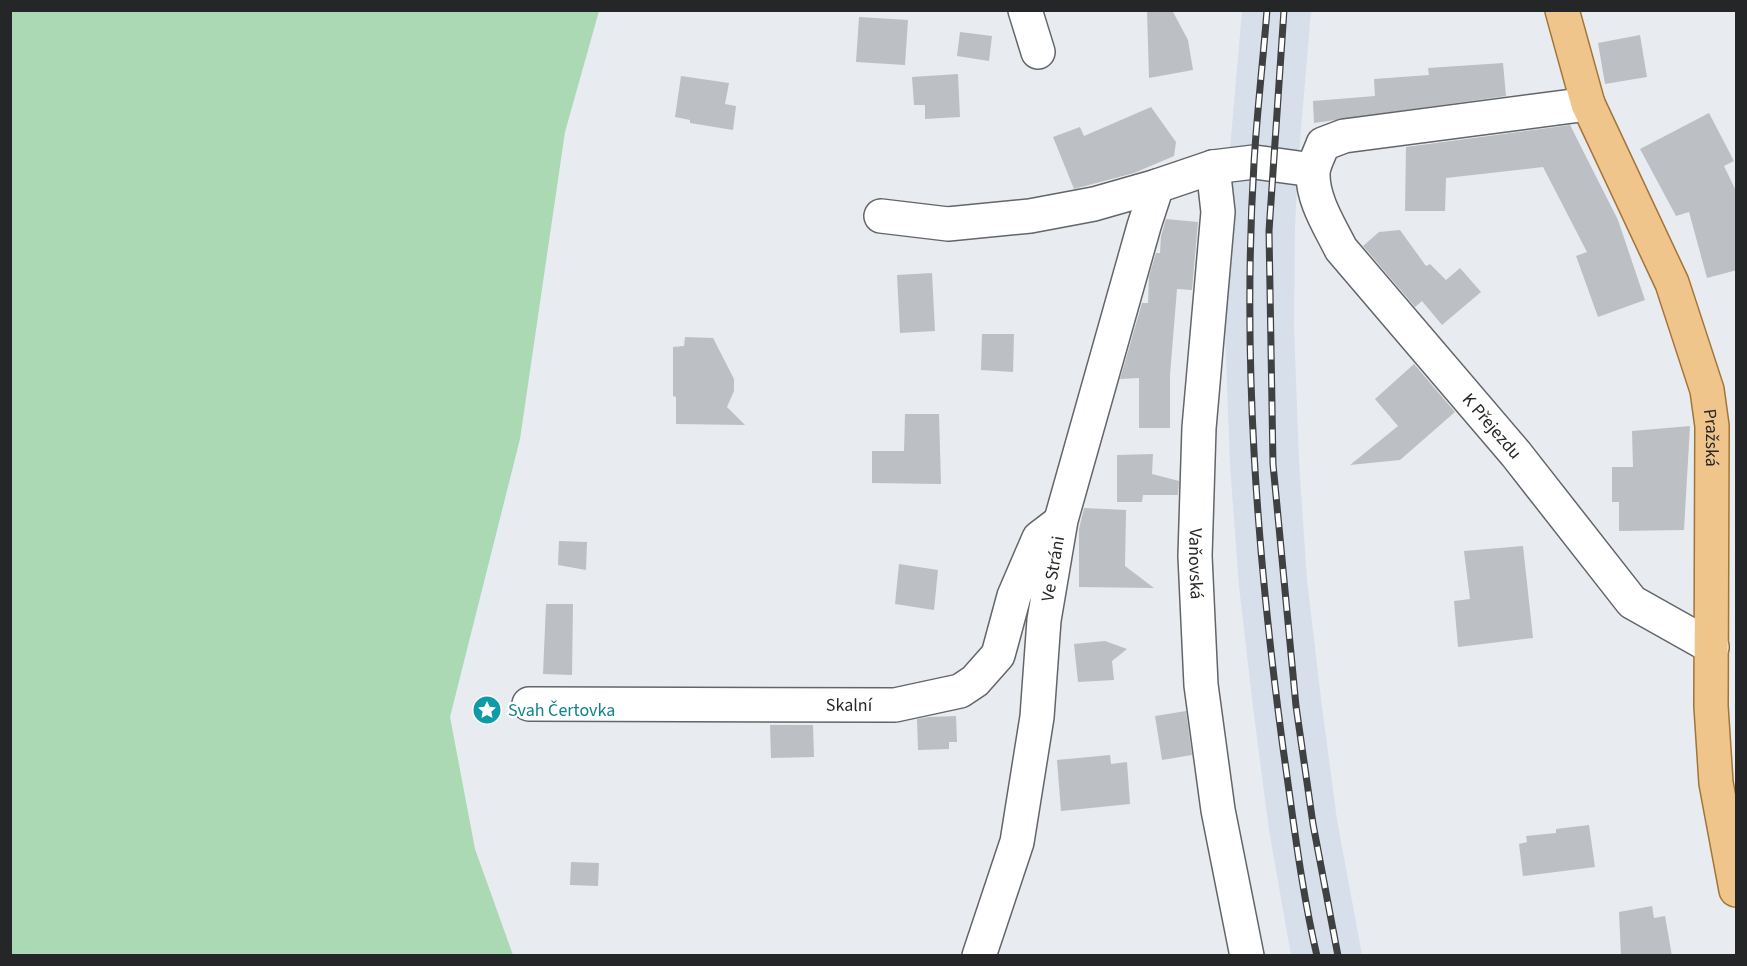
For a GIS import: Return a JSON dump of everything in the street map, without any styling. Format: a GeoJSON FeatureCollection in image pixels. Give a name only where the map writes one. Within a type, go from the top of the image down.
{"type":"FeatureCollection","features":[{"type":"Feature","properties":{"kind":"main road","name":"Pražská"},"geometry":{"type":"LineString","coordinates":[[1562,10],[1588,104],[1672,284],[1707,390],[1712,426],[1711,706],[1716,783],[1737,890]]}},
{"type":"Feature","properties":{"kind":"street"},"geometry":{"type":"LineString","coordinates":[[1025,10],[1038,52]]}},
{"type":"Feature","properties":{"kind":"street"},"geometry":{"type":"LineString","coordinates":[[880,216],[948,224],[1030,216],[1094,204],[1213,167],[1254,162],[1313,170],[1323,144],[1344,136],[1588,104]]}},
{"type":"Feature","properties":{"kind":"street","name":"Vaňovská"},"geometry":{"type":"LineString","coordinates":[[1213,167],[1218,212],[1199,428],[1195,556],[1201,685],[1218,810],[1246,956]]}},
{"type":"Feature","properties":{"kind":"street","name":"K Přejezdu"},"geometry":{"type":"LineString","coordinates":[[1313,170],[1315,192],[1341,249],[1516,454],[1632,602],[1712,647]]}},
{"type":"Feature","properties":{"kind":"street","name":"Ve Stráni"},"geometry":{"type":"LineString","coordinates":[[979,956],[1017,842],[1037,717],[1044,620],[1061,520],[1157,186]]}},
{"type":"Feature","properties":{"kind":"street","name":"Skalní"},"geometry":{"type":"LineString","coordinates":[[529,704],[895,705],[960,692],[975,681],[998,655],[1014,596],[1039,538],[1061,520]]}},
{"type":"Feature","properties":{"kind":"shaded area"},"geometry":{"type":"Polygon","coordinates":[[[1242,11],[1311,11],[1295,226],[1294,327],[1299,462],[1307,580],[1321,699],[1337,820],[1362,955],[1291,955],[1269,830],[1253,707],[1239,586],[1230,465],[1225,328],[1229,161],[1242,11]]]}},
{"type":"Feature","properties":{"kind":"green space"},"geometry":{"type":"Polygon","coordinates":[[[10,11],[599,11],[565,132],[520,439],[450,717],[475,849],[513,955],[11,955],[10,11]]]}},
{"type":"Feature","properties":{"kind":"building"},"geometry":{"type":"Polygon","coordinates":[[[1147,10],[1172,10],[1188,40],[1193,70],[1149,78],[1147,10]]]}},
{"type":"Feature","properties":{"kind":"building"},"geometry":{"type":"Polygon","coordinates":[[[859,17],[908,20],[905,65],[856,62],[859,17]]]}},
{"type":"Feature","properties":{"kind":"building"},"geometry":{"type":"Polygon","coordinates":[[[960,32],[992,36],[989,61],[957,56],[960,32]]]}},
{"type":"Feature","properties":{"kind":"building"},"geometry":{"type":"Polygon","coordinates":[[[1640,35],[1647,77],[1605,84],[1598,43],[1640,35]]]}},
{"type":"Feature","properties":{"kind":"building"},"geometry":{"type":"Polygon","coordinates":[[[1503,63],[1506,96],[1314,123],[1313,101],[1375,96],[1374,79],[1429,75],[1428,68],[1503,63]]]}},
{"type":"Feature","properties":{"kind":"building"},"geometry":{"type":"Polygon","coordinates":[[[958,74],[960,117],[925,119],[925,105],[914,105],[912,77],[958,74]]]}},
{"type":"Feature","properties":{"kind":"building"},"geometry":{"type":"Polygon","coordinates":[[[681,76],[729,83],[725,104],[736,106],[733,130],[690,123],[690,120],[675,117],[681,76]]]}},
{"type":"Feature","properties":{"kind":"building"},"geometry":{"type":"Polygon","coordinates":[[[1151,107],[1176,142],[1174,156],[1134,173],[1074,189],[1053,137],[1080,127],[1084,136],[1151,107]]]}},
{"type":"Feature","properties":{"kind":"building"},"geometry":{"type":"Polygon","coordinates":[[[1709,113],[1734,161],[1724,166],[1737,193],[1737,270],[1707,278],[1689,212],[1676,216],[1640,149],[1709,113]]]}},
{"type":"Feature","properties":{"kind":"building"},"geometry":{"type":"Polygon","coordinates":[[[1570,125],[1618,220],[1645,300],[1598,317],[1576,256],[1587,252],[1543,167],[1446,178],[1445,211],[1405,211],[1406,147],[1570,125]]]}},
{"type":"Feature","properties":{"kind":"building"},"geometry":{"type":"Polygon","coordinates":[[[1166,219],[1198,222],[1192,290],[1177,289],[1170,375],[1170,428],[1139,428],[1139,378],[1120,379],[1142,303],[1148,303],[1149,276],[1156,253],[1160,253],[1161,236],[1166,219]]]}},
{"type":"Feature","properties":{"kind":"building"},"geometry":{"type":"Polygon","coordinates":[[[1400,230],[1426,266],[1430,264],[1446,280],[1460,268],[1481,292],[1442,325],[1422,301],[1415,307],[1363,246],[1379,232],[1400,230]]]}},
{"type":"Feature","properties":{"kind":"building"},"geometry":{"type":"Polygon","coordinates":[[[932,273],[935,331],[900,333],[897,275],[932,273]]]}},
{"type":"Feature","properties":{"kind":"building"},"geometry":{"type":"Polygon","coordinates":[[[982,334],[1014,334],[1013,372],[981,370],[982,334]]]}},
{"type":"Feature","properties":{"kind":"building"},"geometry":{"type":"Polygon","coordinates":[[[685,337],[713,338],[734,379],[734,391],[727,407],[745,425],[676,424],[676,397],[673,396],[673,347],[684,346],[685,337]]]}},
{"type":"Feature","properties":{"kind":"building"},"geometry":{"type":"Polygon","coordinates":[[[1414,364],[1455,412],[1400,460],[1350,465],[1398,426],[1375,399],[1414,364]]]}},
{"type":"Feature","properties":{"kind":"building"},"geometry":{"type":"Polygon","coordinates":[[[905,414],[939,414],[941,484],[872,483],[872,451],[904,451],[905,414]]]}},
{"type":"Feature","properties":{"kind":"building"},"geometry":{"type":"Polygon","coordinates":[[[1690,426],[1684,530],[1619,531],[1619,502],[1612,502],[1612,467],[1633,467],[1632,431],[1690,426]]]}},
{"type":"Feature","properties":{"kind":"building"},"geometry":{"type":"Polygon","coordinates":[[[1153,454],[1152,474],[1179,481],[1178,495],[1143,495],[1142,502],[1117,502],[1117,455],[1153,454]]]}},
{"type":"Feature","properties":{"kind":"building"},"geometry":{"type":"Polygon","coordinates":[[[1084,508],[1126,510],[1125,566],[1154,588],[1079,587],[1079,529],[1084,508]]]}},
{"type":"Feature","properties":{"kind":"building"},"geometry":{"type":"Polygon","coordinates":[[[559,541],[587,542],[586,570],[558,565],[559,541]]]}},
{"type":"Feature","properties":{"kind":"building"},"geometry":{"type":"Polygon","coordinates":[[[1523,546],[1533,638],[1458,647],[1454,601],[1470,599],[1464,551],[1523,546]]]}},
{"type":"Feature","properties":{"kind":"building"},"geometry":{"type":"Polygon","coordinates":[[[899,564],[938,570],[934,610],[895,604],[899,564]]]}},
{"type":"Feature","properties":{"kind":"building"},"geometry":{"type":"Polygon","coordinates":[[[546,604],[573,604],[572,675],[543,674],[546,604]]]}},
{"type":"Feature","properties":{"kind":"building"},"geometry":{"type":"Polygon","coordinates":[[[1105,641],[1127,649],[1112,661],[1114,680],[1078,682],[1074,644],[1105,641]]]}},
{"type":"Feature","properties":{"kind":"building"},"geometry":{"type":"Polygon","coordinates":[[[1186,711],[1192,755],[1162,760],[1155,716],[1186,711]]]}},
{"type":"Feature","properties":{"kind":"building"},"geometry":{"type":"Polygon","coordinates":[[[956,716],[957,742],[949,742],[949,749],[918,750],[917,719],[956,716]]]}},
{"type":"Feature","properties":{"kind":"building"},"geometry":{"type":"Polygon","coordinates":[[[770,725],[813,725],[814,757],[771,758],[770,725]]]}},
{"type":"Feature","properties":{"kind":"building"},"geometry":{"type":"Polygon","coordinates":[[[1110,755],[1111,764],[1127,762],[1130,804],[1061,811],[1057,760],[1110,755]]]}},
{"type":"Feature","properties":{"kind":"building"},"geometry":{"type":"Polygon","coordinates":[[[1589,825],[1595,867],[1523,876],[1519,844],[1527,842],[1526,836],[1556,833],[1556,829],[1589,825]]]}},
{"type":"Feature","properties":{"kind":"building"},"geometry":{"type":"Polygon","coordinates":[[[571,862],[599,863],[598,886],[570,885],[571,862]]]}},
{"type":"Feature","properties":{"kind":"building"},"geometry":{"type":"Polygon","coordinates":[[[1652,906],[1654,918],[1665,916],[1672,956],[1621,956],[1619,912],[1652,906]]]}},
{"type":"Feature","properties":{"kind":"railway"},"geometry":{"type":"LineString","coordinates":[[1267,10],[1255,144],[1251,236],[1250,310],[1254,456],[1266,603],[1283,748],[1306,905],[1317,956]]}},
{"type":"Feature","properties":{"kind":"railway"},"geometry":{"type":"LineString","coordinates":[[1284,10],[1269,231],[1273,464],[1296,706],[1313,824],[1338,956]]}},
{"type":"Feature","properties":{"kind":"place","name":"Svah Čertovka"},"geometry":{"type":"Point","coordinates":[487,710]}}]}
